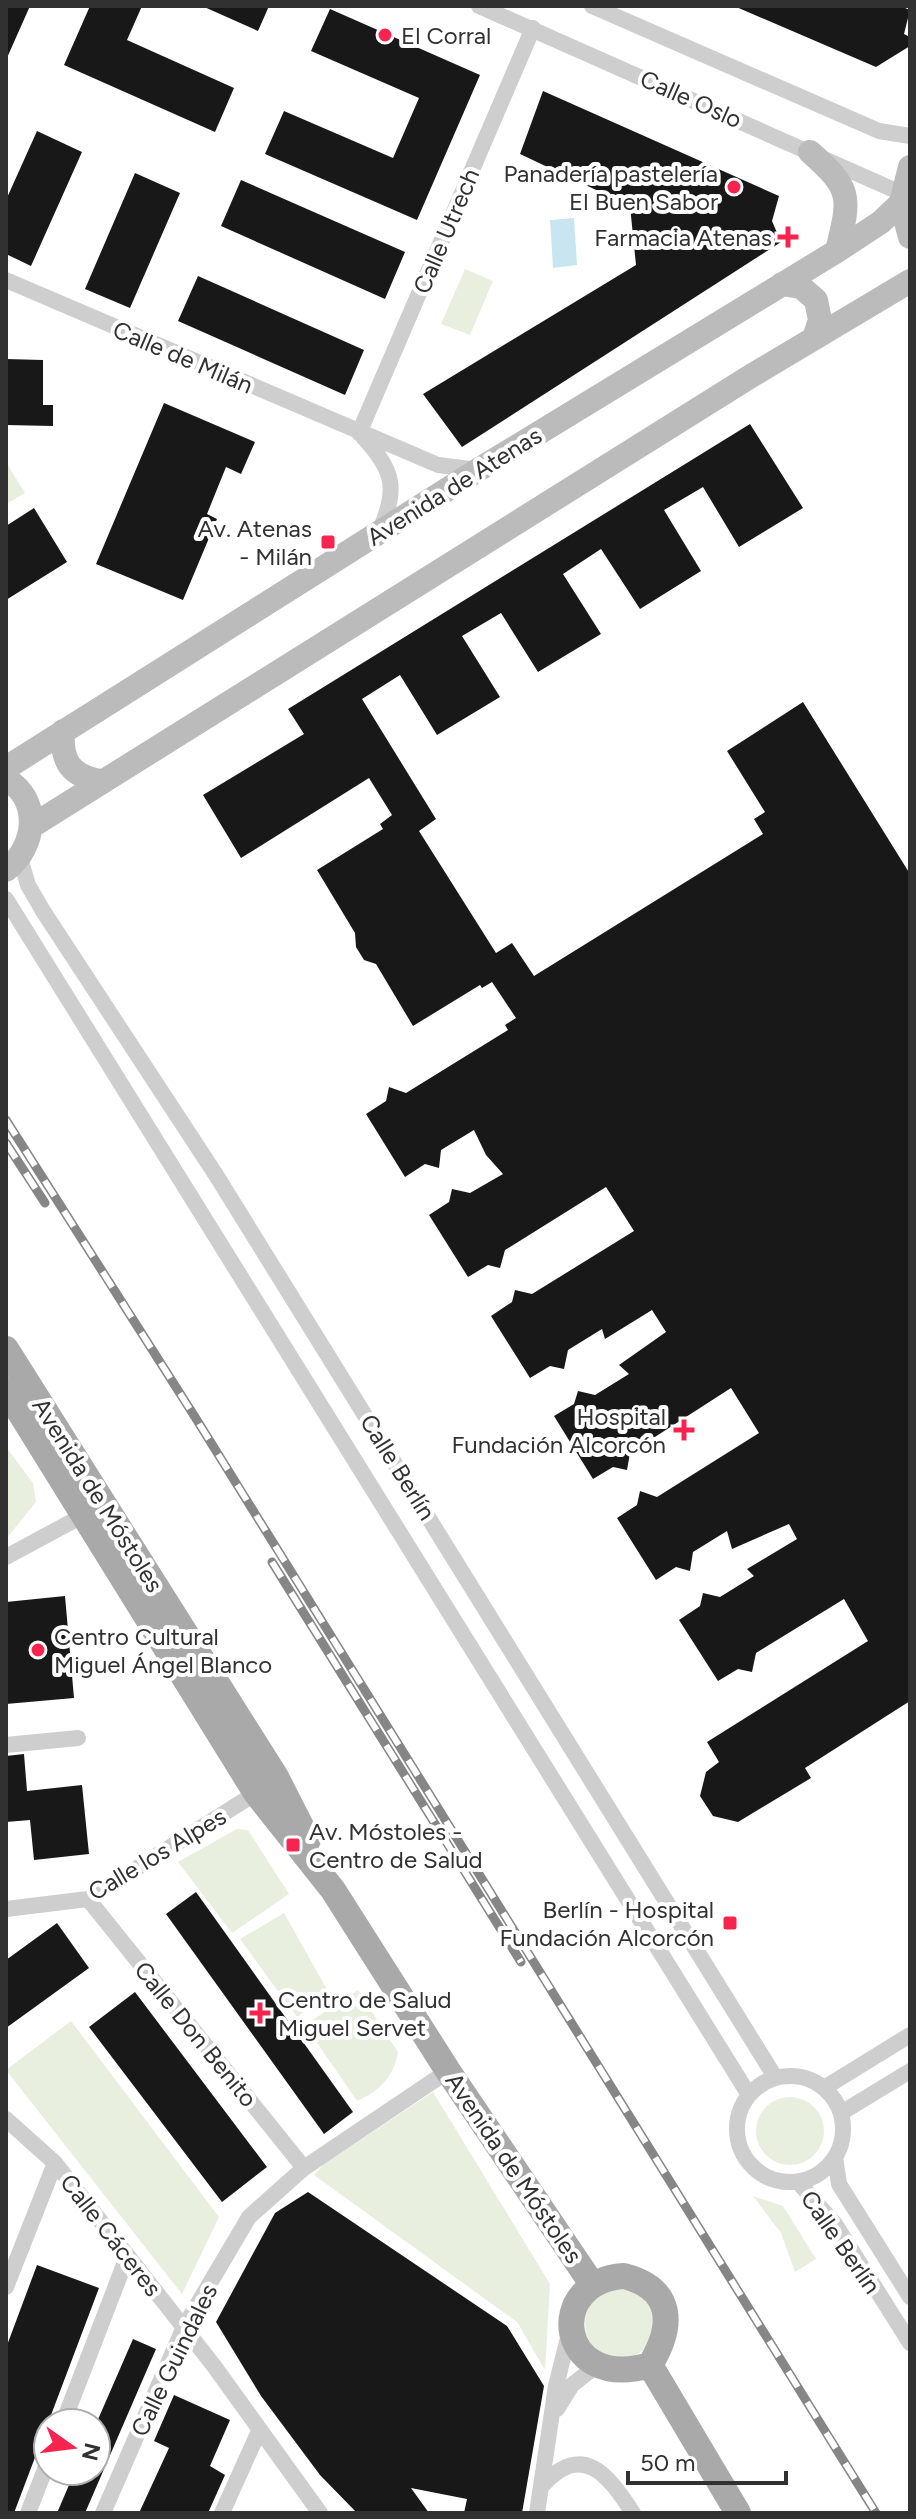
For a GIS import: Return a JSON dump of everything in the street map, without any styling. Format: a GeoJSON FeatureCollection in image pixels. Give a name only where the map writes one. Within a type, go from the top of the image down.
{"type":"FeatureCollection","features":[{"type":"Feature","properties":{"kind":"main road","name":"Avenida de Móstoles"},"geometry":{"type":"LineString","coordinates":[[6,1349],[276,1777],[333,1890],[448,2071],[592,2284]]}},
{"type":"Feature","properties":{"kind":"main road","name":"Avenida de Móstoles"},"geometry":{"type":"LineString","coordinates":[[6,1390],[256,1793],[333,1890]]}},
{"type":"Feature","properties":{"kind":"main road"},"geometry":{"type":"LineString","coordinates":[[624,2276],[639,2280],[661,2300],[667,2314],[667,2331],[650,2365],[614,2372],[596,2366],[583,2356],[574,2341],[571,2325],[574,2308],[592,2284],[608,2277],[624,2276]]}},
{"type":"Feature","properties":{"kind":"main road"},"geometry":{"type":"LineString","coordinates":[[650,2365],[738,2513]]}},
{"type":"Feature","properties":{"kind":"street","name":"Calle Oslo"},"geometry":{"type":"LineString","coordinates":[[479,6],[810,152],[901,198]]}},
{"type":"Feature","properties":{"kind":"street","name":"Calle Oslo"},"geometry":{"type":"LineString","coordinates":[[592,6],[879,131],[910,136]]}},
{"type":"Feature","properties":{"kind":"street","name":"Calle Utrech"},"geometry":{"type":"LineString","coordinates":[[359,433],[533,28]]}},
{"type":"Feature","properties":{"kind":"street"},"geometry":{"type":"LineString","coordinates":[[810,152],[841,179],[847,210],[837,251]]}},
{"type":"Feature","properties":{"kind":"street"},"geometry":{"type":"LineString","coordinates":[[910,167],[901,198],[910,237]]}},
{"type":"Feature","properties":{"kind":"street","name":"Avenida de Atenas"},"geometry":{"type":"LineString","coordinates":[[6,768],[478,470],[837,251],[881,222],[901,198]]}},
{"type":"Feature","properties":{"kind":"street","name":"Calle de Milán"},"geometry":{"type":"LineString","coordinates":[[6,280],[438,465],[478,470]]}},
{"type":"Feature","properties":{"kind":"street"},"geometry":{"type":"LineString","coordinates":[[13,864],[32,826],[101,781],[910,281]]}},
{"type":"Feature","properties":{"kind":"street"},"geometry":{"type":"LineString","coordinates":[[782,284],[801,287],[816,300],[820,320],[814,338]]}},
{"type":"Feature","properties":{"kind":"street","name":"Calle de Milán"},"geometry":{"type":"LineString","coordinates":[[359,433],[383,459],[390,479],[392,497],[379,532]]}},
{"type":"Feature","properties":{"kind":"street"},"geometry":{"type":"LineString","coordinates":[[63,731],[62,750],[67,766],[84,778],[101,781]]}},
{"type":"Feature","properties":{"kind":"street"},"geometry":{"type":"LineString","coordinates":[[6,779],[23,794],[32,826]]}},
{"type":"Feature","properties":{"kind":"street","name":"Calle Berlín"},"geometry":{"type":"LineString","coordinates":[[13,864],[216,1175],[775,2077]]}},
{"type":"Feature","properties":{"kind":"street","name":"Calle Berlín"},"geometry":{"type":"LineString","coordinates":[[6,899],[749,2095]]}},
{"type":"Feature","properties":{"kind":"street"},"geometry":{"type":"LineString","coordinates":[[6,1557],[84,1515]]}},
{"type":"Feature","properties":{"kind":"street"},"geometry":{"type":"LineString","coordinates":[[6,1745],[78,1738]]}},
{"type":"Feature","properties":{"kind":"street","name":"Calle los Alpes"},"geometry":{"type":"LineString","coordinates":[[6,1909],[88,1899],[256,1793]]}},
{"type":"Feature","properties":{"kind":"street","name":"Calle Don Benito"},"geometry":{"type":"LineString","coordinates":[[88,1899],[304,2168]]}},
{"type":"Feature","properties":{"kind":"street"},"geometry":{"type":"LineString","coordinates":[[824,2088],[910,2035]]}},
{"type":"Feature","properties":{"kind":"street","name":"Calle Guindales"},"geometry":{"type":"LineString","coordinates":[[103,2513],[184,2327],[249,2217],[304,2168],[448,2071]]}},
{"type":"Feature","properties":{"kind":"street"},"geometry":{"type":"LineString","coordinates":[[841,2113],[910,2071]]}},
{"type":"Feature","properties":{"kind":"street"},"geometry":{"type":"LineString","coordinates":[[801,2076],[824,2088],[841,2113],[841,2143],[835,2157],[813,2177],[798,2182],[770,2179],[748,2162],[737,2135],[737,2121],[749,2095],[775,2077],[801,2076]]}},
{"type":"Feature","properties":{"kind":"street","name":"Calle Cáceres"},"geometry":{"type":"LineString","coordinates":[[6,2119],[55,2163],[184,2327],[320,2513]]}},
{"type":"Feature","properties":{"kind":"street","name":"Calle Berlín"},"geometry":{"type":"LineString","coordinates":[[835,2157],[839,2184],[910,2297]]}},
{"type":"Feature","properties":{"kind":"street"},"geometry":{"type":"LineString","coordinates":[[6,2287],[55,2163]]}},
{"type":"Feature","properties":{"kind":"street","name":"Calle Berlín"},"geometry":{"type":"LineString","coordinates":[[798,2182],[835,2224],[910,2343]]}},
{"type":"Feature","properties":{"kind":"street"},"geometry":{"type":"LineString","coordinates":[[69,2407],[127,2257]]}},
{"type":"Feature","properties":{"kind":"street"},"geometry":{"type":"LineString","coordinates":[[537,2513],[555,2414],[556,2386],[571,2325]]}},
{"type":"Feature","properties":{"kind":"street"},"geometry":{"type":"LineString","coordinates":[[555,2414],[572,2385],[596,2366]]}},
{"type":"Feature","properties":{"kind":"street"},"geometry":{"type":"LineString","coordinates":[[222,2513],[259,2431]]}},
{"type":"Feature","properties":{"kind":"street"},"geometry":{"type":"LineString","coordinates":[[540,2488],[556,2469],[582,2463],[603,2471],[633,2513]]}},
{"type":"Feature","properties":{"kind":"street"},"geometry":{"type":"LineString","coordinates":[[28,2513],[38,2487]]}},
{"type":"Feature","properties":{"kind":"green space"},"geometry":{"type":"Polygon","coordinates":[[[465,269],[493,281],[470,335],[441,324],[465,269]]]}},
{"type":"Feature","properties":{"kind":"green space"},"geometry":{"type":"Polygon","coordinates":[[[6,462],[25,493],[6,504],[6,462]]]}},
{"type":"Feature","properties":{"kind":"green space"},"geometry":{"type":"Polygon","coordinates":[[[6,1447],[33,1483],[36,1502],[6,1539],[6,1447]]]}},
{"type":"Feature","properties":{"kind":"green space"},"geometry":{"type":"Polygon","coordinates":[[[237,1829],[248,1830],[289,1894],[232,1933],[178,1862],[237,1829]]]}},
{"type":"Feature","properties":{"kind":"green space"},"geometry":{"type":"Polygon","coordinates":[[[284,1913],[329,1993],[297,2017],[240,1939],[284,1913]]]}},
{"type":"Feature","properties":{"kind":"green space"},"geometry":{"type":"Polygon","coordinates":[[[358,1990],[398,2052],[393,2069],[384,2082],[357,2101],[305,2025],[358,1990]]]}},
{"type":"Feature","properties":{"kind":"green space"},"geometry":{"type":"Polygon","coordinates":[[[71,2021],[219,2217],[182,2294],[6,2070],[71,2021]]]}},
{"type":"Feature","properties":{"kind":"green space"},"geometry":{"type":"Polygon","coordinates":[[[433,2092],[550,2284],[545,2370],[517,2322],[314,2175],[323,2165],[433,2092]]]}},
{"type":"Feature","properties":{"kind":"green space"},"geometry":{"type":"Polygon","coordinates":[[[783,2097],[797,2097],[809,2102],[819,2112],[824,2131],[819,2150],[809,2160],[797,2165],[783,2165],[771,2160],[761,2150],[756,2138],[756,2124],[761,2112],[771,2102],[783,2097]]]}},
{"type":"Feature","properties":{"kind":"green space"},"geometry":{"type":"Polygon","coordinates":[[[753,2196],[783,2206],[816,2259],[795,2272],[781,2233],[753,2196]]]}},
{"type":"Feature","properties":{"kind":"green space"},"geometry":{"type":"Polygon","coordinates":[[[620,2289],[639,2295],[649,2305],[655,2324],[649,2343],[639,2353],[620,2359],[601,2353],[591,2343],[585,2324],[591,2305],[601,2295],[620,2289]]]}},
{"type":"Feature","properties":{"kind":"water"},"geometry":{"type":"Polygon","coordinates":[[[574,218],[577,265],[553,268],[550,220],[574,218]]]}},
{"type":"Feature","properties":{"kind":"building"},"geometry":{"type":"Polygon","coordinates":[[[6,6],[30,6],[6,60],[6,6]]]}},
{"type":"Feature","properties":{"kind":"building"},"geometry":{"type":"Polygon","coordinates":[[[90,6],[142,6],[127,40],[234,88],[215,132],[64,65],[90,6]]]}},
{"type":"Feature","properties":{"kind":"building"},"geometry":{"type":"Polygon","coordinates":[[[202,6],[269,6],[258,31],[202,6]]]}},
{"type":"Feature","properties":{"kind":"building"},"geometry":{"type":"Polygon","coordinates":[[[734,6],[900,6],[910,10],[904,34],[910,37],[910,46],[876,67],[734,6]]]}},
{"type":"Feature","properties":{"kind":"building"},"geometry":{"type":"Polygon","coordinates":[[[330,9],[480,75],[417,220],[265,154],[284,111],[393,158],[419,98],[311,51],[330,9]]]}},
{"type":"Feature","properties":{"kind":"building"},"geometry":{"type":"Polygon","coordinates":[[[543,91],[779,196],[772,221],[781,242],[462,447],[423,394],[636,265],[630,206],[520,154],[543,91]]]}},
{"type":"Feature","properties":{"kind":"building"},"geometry":{"type":"Polygon","coordinates":[[[37,131],[82,152],[31,266],[6,254],[6,200],[37,131]]]}},
{"type":"Feature","properties":{"kind":"building"},"geometry":{"type":"Polygon","coordinates":[[[135,173],[180,193],[130,308],[85,289],[135,173]]]}},
{"type":"Feature","properties":{"kind":"building"},"geometry":{"type":"Polygon","coordinates":[[[241,180],[405,252],[385,299],[221,226],[241,180]]]}},
{"type":"Feature","properties":{"kind":"building"},"geometry":{"type":"Polygon","coordinates":[[[198,276],[364,350],[345,395],[178,321],[198,276]]]}},
{"type":"Feature","properties":{"kind":"building"},"geometry":{"type":"Polygon","coordinates":[[[6,359],[43,360],[43,405],[53,405],[53,426],[6,425],[6,359]]]}},
{"type":"Feature","properties":{"kind":"building"},"geometry":{"type":"Polygon","coordinates":[[[164,403],[255,442],[241,474],[226,467],[207,514],[217,519],[183,600],[96,564],[164,403]]]}},
{"type":"Feature","properties":{"kind":"building"},"geometry":{"type":"Polygon","coordinates":[[[750,424],[803,508],[739,547],[703,487],[664,510],[701,571],[640,609],[601,549],[563,574],[601,634],[538,672],[501,613],[462,636],[500,697],[437,735],[400,675],[362,699],[436,819],[419,831],[496,953],[512,943],[534,976],[763,834],[754,819],[765,812],[727,751],[803,702],[910,874],[910,1701],[805,1768],[811,1778],[738,1822],[713,1816],[700,1796],[706,1772],[719,1762],[707,1742],[868,1641],[844,1599],[756,1653],[752,1672],[738,1669],[718,1681],[679,1620],[700,1606],[703,1593],[720,1597],[754,1576],[747,1569],[797,1539],[789,1524],[732,1549],[727,1531],[693,1552],[690,1571],[676,1567],[656,1580],[617,1518],[637,1505],[640,1491],[657,1497],[759,1433],[731,1388],[630,1453],[627,1470],[613,1467],[593,1479],[554,1416],[574,1404],[578,1391],[595,1395],[629,1374],[619,1365],[666,1332],[652,1310],[605,1339],[602,1329],[568,1350],[564,1369],[550,1366],[530,1378],[491,1316],[512,1302],[515,1290],[532,1294],[634,1231],[606,1187],[505,1250],[500,1268],[488,1265],[468,1277],[429,1215],[449,1202],[452,1189],[470,1193],[503,1174],[486,1155],[474,1130],[441,1150],[439,1168],[425,1164],[405,1177],[366,1114],[386,1101],[389,1087],[406,1093],[508,1030],[505,1025],[516,1018],[492,982],[482,988],[480,985],[413,1026],[376,964],[364,960],[356,947],[355,933],[317,870],[383,829],[380,824],[392,815],[369,778],[241,858],[203,795],[304,734],[288,709],[750,424]]]}},
{"type":"Feature","properties":{"kind":"building"},"geometry":{"type":"Polygon","coordinates":[[[34,508],[67,562],[6,600],[6,526],[34,508]]]}},
{"type":"Feature","properties":{"kind":"building","name":"Centro Cultural Miguel Ángel Blanco"},"geometry":{"type":"Polygon","coordinates":[[[65,1596],[74,1698],[6,1704],[6,1602],[65,1596]]]}},
{"type":"Feature","properties":{"kind":"building"},"geometry":{"type":"Polygon","coordinates":[[[24,1754],[27,1791],[82,1785],[89,1854],[34,1860],[30,1820],[6,1822],[6,1756],[24,1754]]]}},
{"type":"Feature","properties":{"kind":"building","name":"Centro de Salud Miguel Servet"},"geometry":{"type":"Polygon","coordinates":[[[196,1892],[353,2112],[324,2134],[166,1914],[196,1892]]]}},
{"type":"Feature","properties":{"kind":"building"},"geometry":{"type":"Polygon","coordinates":[[[57,1923],[89,1968],[6,2028],[6,1960],[57,1923]]]}},
{"type":"Feature","properties":{"kind":"building"},"geometry":{"type":"Polygon","coordinates":[[[135,1992],[267,2167],[222,2202],[89,2027],[135,1992]]]}},
{"type":"Feature","properties":{"kind":"building"},"geometry":{"type":"Polygon","coordinates":[[[308,2192],[507,2326],[544,2386],[522,2513],[464,2513],[467,2499],[411,2488],[429,2513],[357,2513],[320,2475],[261,2396],[216,2322],[275,2213],[308,2192]]]}},
{"type":"Feature","properties":{"kind":"building"},"geometry":{"type":"Polygon","coordinates":[[[37,2265],[99,2288],[54,2407],[32,2407],[32,2465],[14,2513],[6,2513],[6,2348],[37,2265]]]}},
{"type":"Feature","properties":{"kind":"building"},"geometry":{"type":"Polygon","coordinates":[[[133,2339],[156,2349],[112,2451],[112,2407],[103,2407],[133,2339]]]}},
{"type":"Feature","properties":{"kind":"building"},"geometry":{"type":"Polygon","coordinates":[[[174,2395],[230,2420],[210,2466],[225,2475],[208,2513],[139,2513],[169,2448],[154,2441],[174,2395]]]}},
{"type":"Feature","properties":{"kind":"building"},"geometry":{"type":"Polygon","coordinates":[[[68,2487],[96,2487],[85,2513],[57,2513],[68,2487]]]}},
{"type":"Feature","properties":{"kind":"railway"},"geometry":{"type":"LineString","coordinates":[[6,1120],[195,1417],[876,2513]]}},
{"type":"Feature","properties":{"kind":"railway"},"geometry":{"type":"LineString","coordinates":[[6,1143],[45,1203]]}},
{"type":"Feature","properties":{"kind":"railway"},"geometry":{"type":"LineString","coordinates":[[272,1562],[521,1962]]}},
{"type":"Feature","properties":{"kind":"place","name":"El Corral"},"geometry":{"type":"Point","coordinates":[385,35]}},
{"type":"Feature","properties":{"kind":"place","name":"Panadería pastelería El Buen Sabor"},"geometry":{"type":"Point","coordinates":[734,187]}},
{"type":"Feature","properties":{"kind":"place","name":"Farmacia Atenas"},"geometry":{"type":"Point","coordinates":[788,237]}},
{"type":"Feature","properties":{"kind":"place","name":"Av. Atenas - Milán"},"geometry":{"type":"Point","coordinates":[328,542]}},
{"type":"Feature","properties":{"kind":"place","name":"Hospital Fundación Alcorcón"},"geometry":{"type":"Point","coordinates":[684,1430]}},
{"type":"Feature","properties":{"kind":"place","name":"Centro Cultural Miguel Ángel Blanco"},"geometry":{"type":"Point","coordinates":[38,1650]}},
{"type":"Feature","properties":{"kind":"place","name":"Av. Móstoles - Centro de Salud"},"geometry":{"type":"Point","coordinates":[293,1845]}},
{"type":"Feature","properties":{"kind":"place","name":"Berlín - Hospital Fundación Alcorcón"},"geometry":{"type":"Point","coordinates":[730,1923]}},
{"type":"Feature","properties":{"kind":"place","name":"Centro de Salud Miguel Servet"},"geometry":{"type":"Point","coordinates":[260,2013]}}]}
